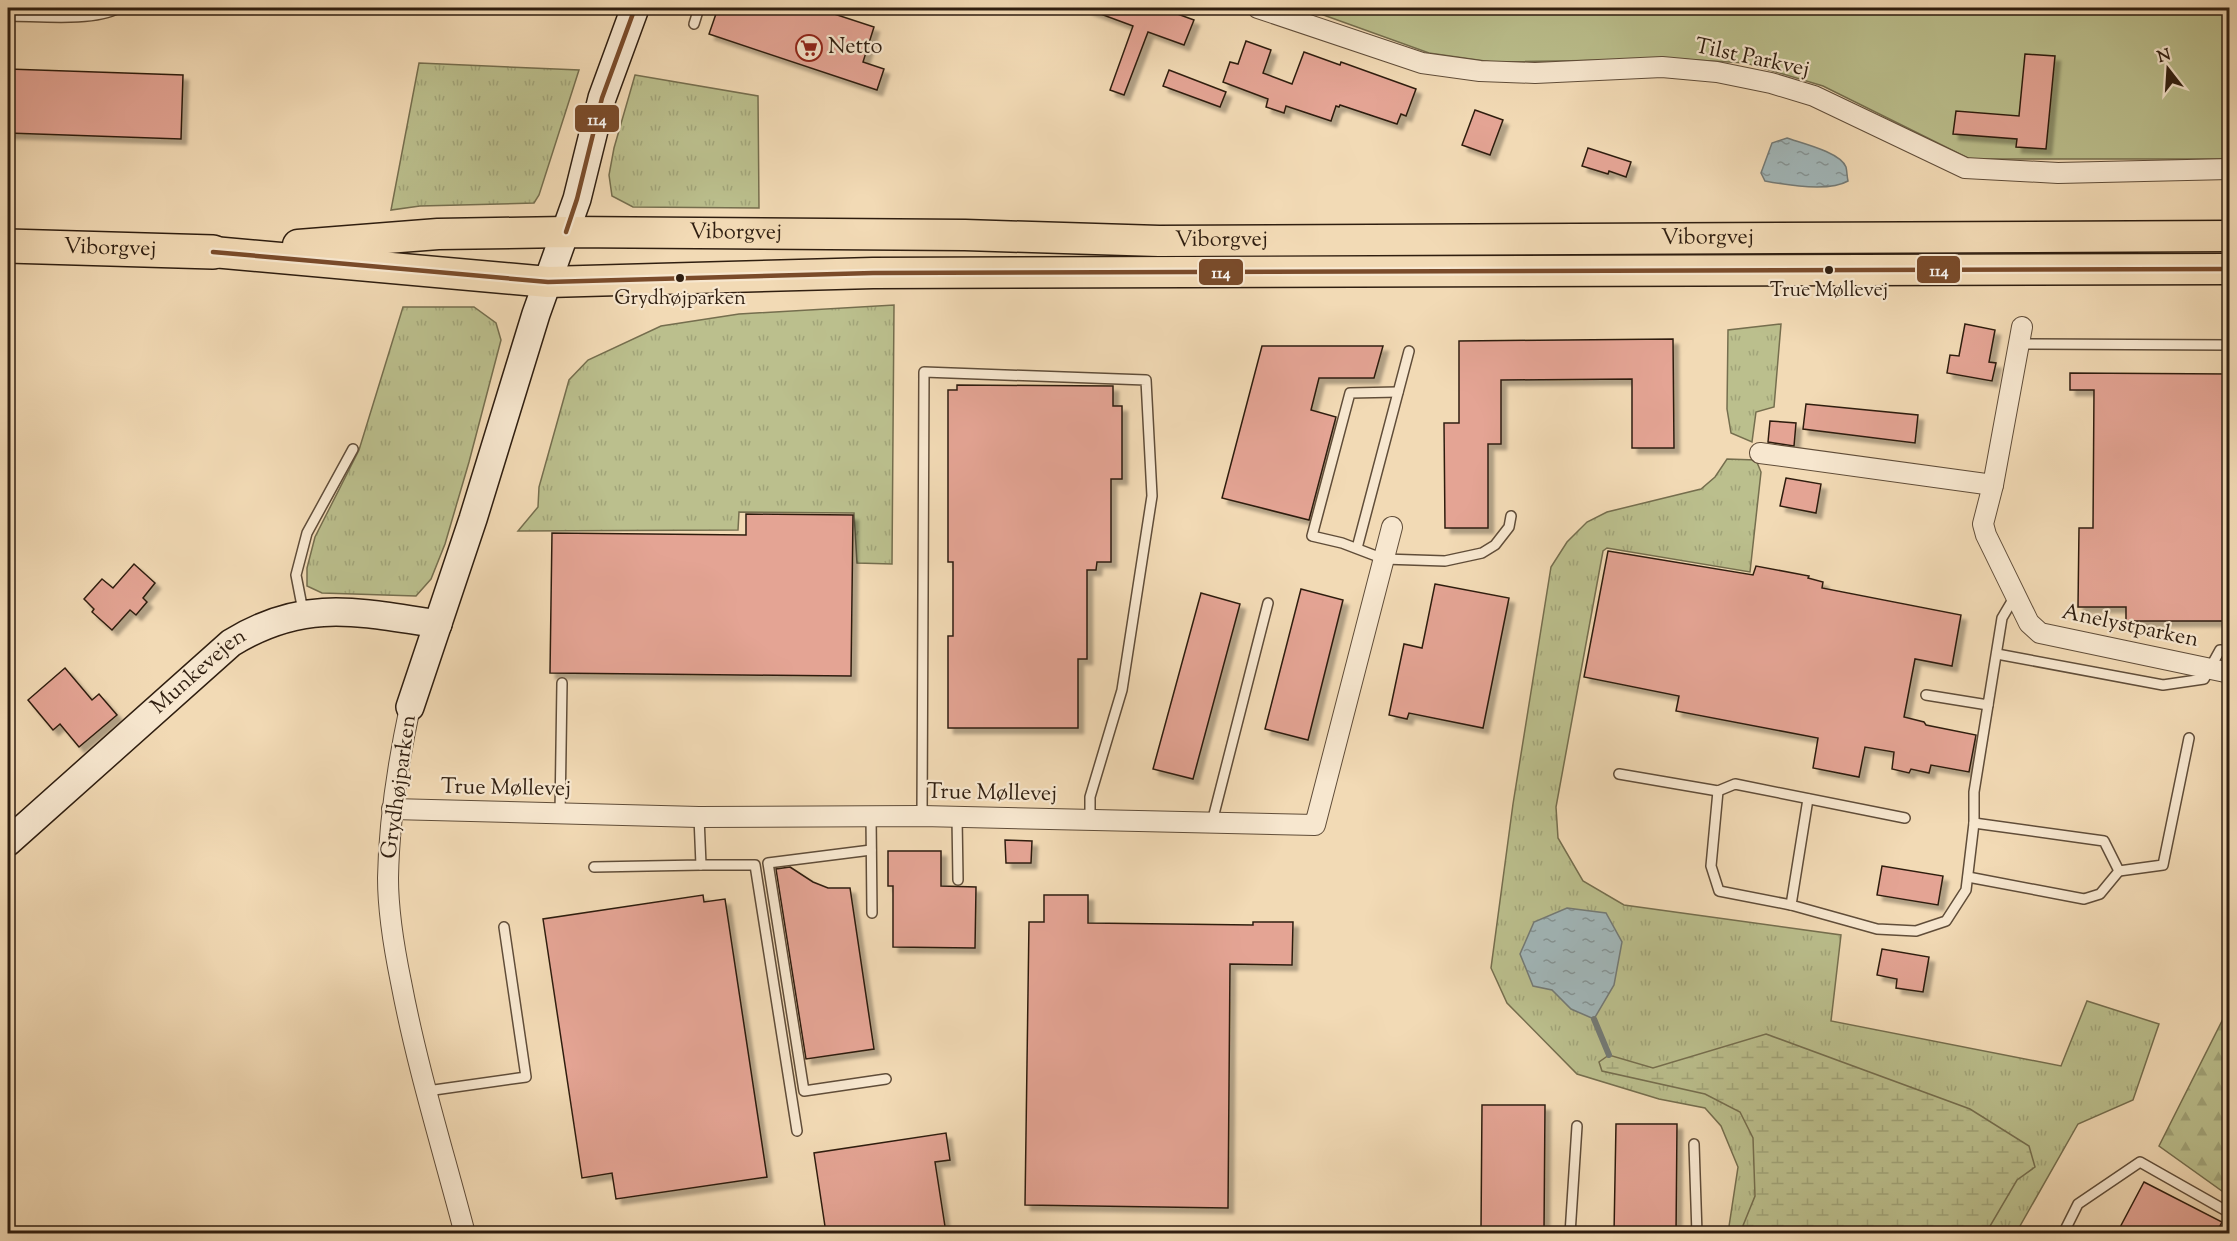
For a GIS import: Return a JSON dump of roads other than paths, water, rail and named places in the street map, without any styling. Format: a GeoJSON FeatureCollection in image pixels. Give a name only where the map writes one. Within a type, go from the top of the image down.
{"type":"FeatureCollection","features":[{"type":"Feature","properties":{"kind":"highway","name":"Viborgvej"},"geometry":{"type":"LineString","coordinates":[[8,246],[213,252]]}},
{"type":"Feature","properties":{"kind":"main road","name":"Viborgvej"},"geometry":{"type":"LineString","coordinates":[[213,252],[438,234],[566,231],[1159,241],[2229,237]]}},
{"type":"Feature","properties":{"kind":"main road","name":"Viborgvej"},"geometry":{"type":"LineString","coordinates":[[213,252],[548,282],[873,273],[2229,269]]}},
{"type":"Feature","properties":{"kind":"street","name":"Grydhøjparken"},"geometry":{"type":"LineString","coordinates":[[465,1233],[409,1027],[390,918],[388,880],[392,810],[410,707],[577,199],[602,98],[635,8]]}},
{"type":"Feature","properties":{"kind":"street","name":"Tilst Parkvej"},"geometry":{"type":"LineString","coordinates":[[1258,8],[1422,63],[1480,71],[1535,73],[1662,67],[1717,72],[1771,83],[1814,96],[1965,168],[2058,172],[2229,169]]}},
{"type":"Feature","properties":{"kind":"street","name":"Anelystparken"},"geometry":{"type":"LineString","coordinates":[[2021,336],[1993,485],[1983,524],[1986,535],[2029,623],[2040,633],[2229,673]]}},
{"type":"Feature","properties":{"kind":"street"},"geometry":{"type":"LineString","coordinates":[[1760,453],[1993,485]]}},
{"type":"Feature","properties":{"kind":"street","name":"True Møllevej"},"geometry":{"type":"LineString","coordinates":[[392,810],[699,817],[922,816],[1315,825],[1392,527]]}},
{"type":"Feature","properties":{"kind":"street","name":"Munkevejen"},"geometry":{"type":"LineString","coordinates":[[8,842],[231,643],[266,624],[303,613],[343,611],[438,624]]}},
{"type":"Feature","properties":{"kind":"lane"},"geometry":{"type":"LineString","coordinates":[[8,16],[37,12],[93,16],[119,8]]}},
{"type":"Feature","properties":{"kind":"lane"},"geometry":{"type":"LineString","coordinates":[[694,24],[699,8]]}},
{"type":"Feature","properties":{"kind":"lane"},"geometry":{"type":"LineString","coordinates":[[2021,336],[2229,345]]}},
{"type":"Feature","properties":{"kind":"lane"},"geometry":{"type":"LineString","coordinates":[[1357,548],[1409,351]]}},
{"type":"Feature","properties":{"kind":"lane"},"geometry":{"type":"LineString","coordinates":[[922,816],[924,372],[1146,380],[1152,496],[1122,690],[1090,798],[1090,820]]}},
{"type":"Feature","properties":{"kind":"lane"},"geometry":{"type":"LineString","coordinates":[[1398,392],[1350,393],[1312,536],[1342,543],[1384,558],[1445,561],[1482,553],[1500,540],[1509,527],[1511,516]]}},
{"type":"Feature","properties":{"kind":"lane"},"geometry":{"type":"LineString","coordinates":[[303,613],[296,575],[307,533],[353,449]]}},
{"type":"Feature","properties":{"kind":"lane"},"geometry":{"type":"LineString","coordinates":[[1718,791],[1711,866],[1719,891],[1791,905],[1877,929],[1916,931],[1946,921],[1966,890],[1974,823],[1974,792],[2002,618],[2015,596]]}},
{"type":"Feature","properties":{"kind":"lane"},"geometry":{"type":"LineString","coordinates":[[1212,822],[1268,603]]}},
{"type":"Feature","properties":{"kind":"lane"},"geometry":{"type":"LineString","coordinates":[[1997,654],[2163,685],[2204,679],[2220,650],[2229,650]]}},
{"type":"Feature","properties":{"kind":"lane"},"geometry":{"type":"LineString","coordinates":[[560,814],[562,683]]}},
{"type":"Feature","properties":{"kind":"lane"},"geometry":{"type":"LineString","coordinates":[[1926,695],[1988,705]]}},
{"type":"Feature","properties":{"kind":"lane"},"geometry":{"type":"LineString","coordinates":[[1968,877],[2084,899],[2100,894],[2119,871],[2163,865],[2189,738]]}},
{"type":"Feature","properties":{"kind":"lane"},"geometry":{"type":"LineString","coordinates":[[1619,774],[1718,791],[1735,784],[1905,818]]}},
{"type":"Feature","properties":{"kind":"lane"},"geometry":{"type":"LineString","coordinates":[[1791,905],[1808,799]]}},
{"type":"Feature","properties":{"kind":"lane"},"geometry":{"type":"LineString","coordinates":[[871,816],[872,913]]}},
{"type":"Feature","properties":{"kind":"lane"},"geometry":{"type":"LineString","coordinates":[[699,817],[701,865]]}},
{"type":"Feature","properties":{"kind":"lane"},"geometry":{"type":"LineString","coordinates":[[957,817],[958,880]]}},
{"type":"Feature","properties":{"kind":"lane"},"geometry":{"type":"LineString","coordinates":[[1974,823],[2104,841],[2119,871]]}},
{"type":"Feature","properties":{"kind":"lane"},"geometry":{"type":"LineString","coordinates":[[871,850],[768,863],[804,1091],[886,1079]]}},
{"type":"Feature","properties":{"kind":"lane"},"geometry":{"type":"LineString","coordinates":[[594,867],[755,865],[797,1131]]}},
{"type":"Feature","properties":{"kind":"lane"},"geometry":{"type":"LineString","coordinates":[[427,1091],[525,1077],[504,927]]}},
{"type":"Feature","properties":{"kind":"lane"},"geometry":{"type":"LineString","coordinates":[[1570,1233],[1577,1126]]}},
{"type":"Feature","properties":{"kind":"lane"},"geometry":{"type":"LineString","coordinates":[[1694,1144],[1697,1233]]}},
{"type":"Feature","properties":{"kind":"lane"},"geometry":{"type":"LineString","coordinates":[[2063,1233],[2078,1204],[2140,1162],[2229,1213]]}},
{"type":"Feature","properties":{"kind":"water"},"geometry":{"type":"Polygon","coordinates":[[[1787,138],[1836,157],[1846,167],[1848,181],[1819,187],[1765,181],[1761,173],[1772,143],[1787,138]]]}},
{"type":"Feature","properties":{"kind":"water"},"geometry":{"type":"Polygon","coordinates":[[[1567,908],[1606,913],[1622,942],[1614,985],[1594,1019],[1571,1009],[1552,990],[1533,986],[1520,954],[1534,922],[1567,908]]]}},
{"type":"Feature","properties":{"kind":"waterway"},"geometry":{"type":"LineString","coordinates":[[1594,1019],[1609,1055]]}},
{"type":"Feature","properties":{"kind":"place","name":"Netto"},"geometry":{"type":"Point","coordinates":[809,48]}},
{"type":"Feature","properties":{"kind":"place","name":"True Møllevej"},"geometry":{"type":"Point","coordinates":[1829,270]}},
{"type":"Feature","properties":{"kind":"place","name":"Grydhøjparken"},"geometry":{"type":"Point","coordinates":[680,278]}}]}
